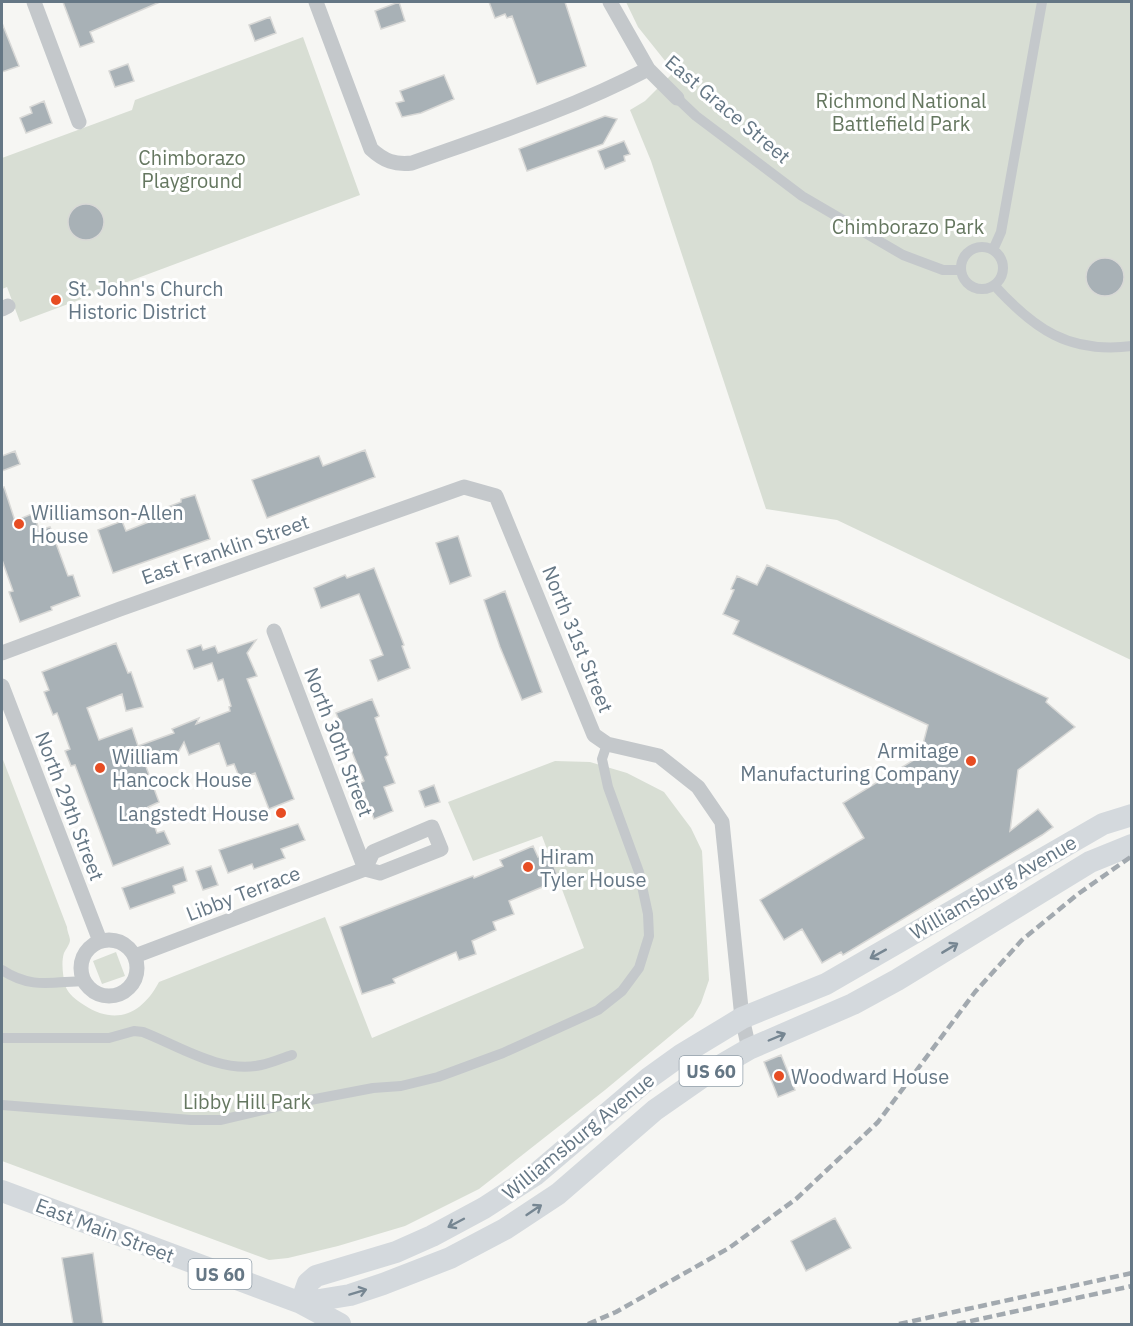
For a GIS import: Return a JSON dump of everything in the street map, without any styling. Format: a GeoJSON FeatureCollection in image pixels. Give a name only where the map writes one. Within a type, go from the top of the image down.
{"type":"FeatureCollection","features":[{"type":"Feature","properties":{"kind":"main road","name":"Williamsburg Avenue"},"geometry":{"type":"LineString","coordinates":[[1131,815],[1103,824],[826,984],[742,1018],[681,1055],[650,1078],[519,1187],[411,1246],[316,1275],[308,1283],[301,1303],[350,1294],[383,1284],[450,1258],[505,1229],[558,1194],[679,1092],[749,1049],[880,990],[1090,862],[1131,845]]}},
{"type":"Feature","properties":{"kind":"main road","name":"East Main Street"},"geometry":{"type":"LineString","coordinates":[[2,1191],[301,1303],[340,1324]]}},
{"type":"Feature","properties":{"kind":"street"},"geometry":{"type":"LineString","coordinates":[[34,2],[79,122]]}},
{"type":"Feature","properties":{"kind":"street","name":"East Grace Street"},"geometry":{"type":"LineString","coordinates":[[316,2],[371,149],[381,158],[391,162],[412,163],[597,93],[648,69],[696,116],[802,196],[903,255],[943,270],[961,270]]}},
{"type":"Feature","properties":{"kind":"street"},"geometry":{"type":"LineString","coordinates":[[610,2],[648,69]]}},
{"type":"Feature","properties":{"kind":"street"},"geometry":{"type":"LineString","coordinates":[[993,250],[1001,232],[1042,2]]}},
{"type":"Feature","properties":{"kind":"street"},"geometry":{"type":"LineString","coordinates":[[984,247],[993,250],[1000,258],[1003,267],[1001,277],[994,285],[984,289],[974,287],[965,280],[961,270],[965,256],[973,249],[984,247]]}},
{"type":"Feature","properties":{"kind":"street"},"geometry":{"type":"LineString","coordinates":[[994,285],[1028,320],[1048,332],[1093,348],[1131,346]]}},
{"type":"Feature","properties":{"kind":"street","name":"East Franklin Street"},"geometry":{"type":"LineString","coordinates":[[2,653],[464,487]]}},
{"type":"Feature","properties":{"kind":"street","name":"North 31st Street"},"geometry":{"type":"LineString","coordinates":[[464,487],[495,496],[594,735],[607,744]]}},
{"type":"Feature","properties":{"kind":"street","name":"North 30th Street"},"geometry":{"type":"LineString","coordinates":[[274,631],[366,869]]}},
{"type":"Feature","properties":{"kind":"street","name":"North 29th Street"},"geometry":{"type":"LineString","coordinates":[[2,686],[100,941]]}},
{"type":"Feature","properties":{"kind":"street"},"geometry":{"type":"LineString","coordinates":[[2,1105],[191,1120],[221,1120],[284,1105],[373,1088],[401,1086],[438,1077],[503,1053],[598,1010],[622,991],[639,968],[649,936],[648,914],[639,872],[608,787],[602,759],[607,744],[658,756],[698,787],[722,822],[742,1018],[749,1049]]}},
{"type":"Feature","properties":{"kind":"street","name":"Libby Terrace"},"geometry":{"type":"LineString","coordinates":[[135,956],[366,869]]}},
{"type":"Feature","properties":{"kind":"street"},"geometry":{"type":"LineString","coordinates":[[108,939],[124,944],[135,956],[137,966],[132,984],[117,995],[98,994],[84,981],[81,962],[91,946],[100,941],[108,939]]}},
{"type":"Feature","properties":{"kind":"street"},"geometry":{"type":"LineString","coordinates":[[2,970],[32,984],[84,981]]}},
{"type":"Feature","properties":{"kind":"street"},"geometry":{"type":"LineString","coordinates":[[2,1038],[110,1038],[134,1031],[143,1032],[201,1057],[235,1066],[263,1065],[292,1055]]}},
{"type":"Feature","properties":{"kind":"green space","name":"Chimborazo Park"},"geometry":{"type":"Polygon","coordinates":[[[626,2],[1131,2],[1131,660],[837,520],[766,509],[651,161],[630,110],[645,101],[674,72],[638,27],[626,2]]]}},
{"type":"Feature","properties":{"kind":"green space","name":"Chimborazo Playground"},"geometry":{"type":"Polygon","coordinates":[[[303,37],[360,195],[20,322],[7,287],[2,289],[2,158],[132,110],[135,100],[303,37]]]}},
{"type":"Feature","properties":{"kind":"green space","name":"Libby Hill Park"},"geometry":{"type":"Polygon","coordinates":[[[2,757],[67,927],[70,940],[63,961],[65,985],[75,999],[107,1015],[127,1013],[136,1009],[145,1002],[159,982],[325,917],[372,1038],[584,948],[542,836],[473,861],[448,802],[555,761],[590,762],[627,773],[664,792],[691,828],[702,851],[709,980],[693,1017],[479,1189],[405,1226],[338,1246],[288,1258],[269,1260],[2,1161],[2,757]]]}},
{"type":"Feature","properties":{"kind":"green space"},"geometry":{"type":"Polygon","coordinates":[[[116,952],[125,976],[102,984],[93,961],[116,952]]]}},
{"type":"Feature","properties":{"kind":"building"},"geometry":{"type":"Polygon","coordinates":[[[63,2],[160,2],[90,32],[94,42],[80,47],[63,2]]]}},
{"type":"Feature","properties":{"kind":"building"},"geometry":{"type":"Polygon","coordinates":[[[399,2],[405,21],[381,29],[375,11],[399,2]]]}},
{"type":"Feature","properties":{"kind":"building"},"geometry":{"type":"Polygon","coordinates":[[[489,2],[565,2],[586,66],[537,84],[512,16],[507,18],[505,14],[495,18],[489,2]]]}},
{"type":"Feature","properties":{"kind":"building"},"geometry":{"type":"Polygon","coordinates":[[[270,17],[276,33],[255,41],[249,25],[270,17]]]}},
{"type":"Feature","properties":{"kind":"building"},"geometry":{"type":"Polygon","coordinates":[[[2,23],[19,66],[2,72],[2,23]]]}},
{"type":"Feature","properties":{"kind":"building"},"geometry":{"type":"Polygon","coordinates":[[[128,64],[134,81],[115,87],[109,71],[128,64]]]}},
{"type":"Feature","properties":{"kind":"building"},"geometry":{"type":"Polygon","coordinates":[[[444,75],[454,99],[421,113],[402,117],[396,103],[404,101],[400,91],[444,75]]]}},
{"type":"Feature","properties":{"kind":"building"},"geometry":{"type":"Polygon","coordinates":[[[44,101],[52,123],[26,133],[20,118],[32,113],[30,107],[44,101]]]}},
{"type":"Feature","properties":{"kind":"building"},"geometry":{"type":"Polygon","coordinates":[[[605,116],[617,119],[603,144],[527,171],[519,149],[605,116]]]}},
{"type":"Feature","properties":{"kind":"building"},"geometry":{"type":"Polygon","coordinates":[[[624,141],[630,154],[624,156],[625,161],[605,169],[598,151],[624,141]]]}},
{"type":"Feature","properties":{"kind":"building"},"geometry":{"type":"Polygon","coordinates":[[[86,204],[99,209],[104,222],[99,235],[86,240],[73,235],[68,222],[73,209],[86,204]]]}},
{"type":"Feature","properties":{"kind":"building"},"geometry":{"type":"Polygon","coordinates":[[[1105,258],[1112,259],[1118,264],[1123,270],[1123,284],[1118,290],[1112,295],[1105,296],[1098,295],[1092,290],[1087,284],[1086,277],[1087,270],[1092,264],[1098,259],[1105,258]]]}},
{"type":"Feature","properties":{"kind":"building"},"geometry":{"type":"Polygon","coordinates":[[[365,450],[375,477],[267,518],[252,480],[319,456],[323,466],[365,450]]]}},
{"type":"Feature","properties":{"kind":"building"},"geometry":{"type":"Polygon","coordinates":[[[15,451],[20,464],[2,471],[2,456],[15,451]]]}},
{"type":"Feature","properties":{"kind":"building"},"geometry":{"type":"Polygon","coordinates":[[[4,487],[15,521],[34,513],[39,530],[50,527],[68,576],[73,575],[80,596],[20,622],[9,592],[13,591],[2,560],[2,488],[4,487]]]}},
{"type":"Feature","properties":{"kind":"building"},"geometry":{"type":"Polygon","coordinates":[[[195,495],[210,539],[113,573],[98,530],[122,521],[126,531],[167,515],[165,508],[181,502],[181,499],[195,495]]]}},
{"type":"Feature","properties":{"kind":"building"},"geometry":{"type":"Polygon","coordinates":[[[458,536],[471,576],[450,584],[436,543],[458,536]]]}},
{"type":"Feature","properties":{"kind":"building","name":"Armitage Manufacturing Company"},"geometry":{"type":"Polygon","coordinates":[[[767,565],[1048,698],[1046,702],[1075,727],[1018,770],[1010,831],[1038,809],[1053,827],[843,955],[841,952],[822,963],[802,929],[784,940],[760,900],[864,838],[843,803],[927,752],[923,744],[928,725],[733,634],[739,621],[723,614],[734,590],[731,589],[737,576],[757,585],[767,565]]]}},
{"type":"Feature","properties":{"kind":"building"},"geometry":{"type":"Polygon","coordinates":[[[374,568],[404,645],[402,646],[410,668],[378,681],[370,660],[383,655],[359,594],[321,608],[314,588],[345,575],[347,578],[374,568]]]}},
{"type":"Feature","properties":{"kind":"building"},"geometry":{"type":"Polygon","coordinates":[[[505,591],[542,692],[522,700],[484,600],[505,591]]]}},
{"type":"Feature","properties":{"kind":"building"},"geometry":{"type":"Polygon","coordinates":[[[256,640],[247,653],[257,676],[247,679],[294,799],[269,809],[255,773],[240,779],[234,764],[227,766],[219,743],[189,755],[184,742],[179,751],[145,764],[159,802],[148,807],[157,833],[164,831],[170,844],[113,866],[75,765],[71,766],[65,751],[70,749],[57,713],[53,715],[44,692],[49,690],[42,672],[116,643],[128,673],[131,672],[143,707],[126,711],[122,694],[87,708],[99,740],[132,728],[138,746],[174,733],[172,729],[199,718],[196,724],[230,711],[231,706],[223,679],[218,681],[212,663],[194,669],[187,650],[201,645],[203,650],[215,646],[218,653],[256,640]]]}},
{"type":"Feature","properties":{"kind":"building"},"geometry":{"type":"Polygon","coordinates":[[[372,699],[379,716],[375,718],[388,755],[385,757],[395,783],[384,787],[393,811],[374,819],[360,783],[364,781],[336,713],[372,699]]]}},
{"type":"Feature","properties":{"kind":"building"},"geometry":{"type":"Polygon","coordinates":[[[434,785],[440,802],[425,807],[419,791],[434,785]]]}},
{"type":"Feature","properties":{"kind":"building"},"geometry":{"type":"Polygon","coordinates":[[[298,824],[305,840],[281,849],[285,858],[254,869],[252,864],[228,873],[219,850],[298,824]]]}},
{"type":"Feature","properties":{"kind":"building"},"geometry":{"type":"Polygon","coordinates":[[[533,846],[538,857],[548,852],[557,874],[545,879],[547,885],[509,901],[514,914],[493,922],[496,930],[472,941],[476,954],[459,960],[456,952],[393,979],[395,983],[362,994],[340,927],[503,866],[500,860],[533,846]]]}},
{"type":"Feature","properties":{"kind":"building"},"geometry":{"type":"Polygon","coordinates":[[[211,866],[218,885],[203,890],[196,871],[211,866]]]}},
{"type":"Feature","properties":{"kind":"building"},"geometry":{"type":"Polygon","coordinates":[[[183,867],[187,881],[173,886],[175,893],[130,909],[122,888],[183,867]]]}},
{"type":"Feature","properties":{"kind":"building","name":"Woodward House"},"geometry":{"type":"Polygon","coordinates":[[[781,1055],[795,1090],[778,1097],[764,1062],[781,1055]]]}},
{"type":"Feature","properties":{"kind":"building"},"geometry":{"type":"Polygon","coordinates":[[[835,1218],[851,1248],[806,1271],[791,1241],[835,1218]]]}},
{"type":"Feature","properties":{"kind":"building"},"geometry":{"type":"Polygon","coordinates":[[[93,1253],[103,1324],[73,1324],[62,1258],[93,1253]]]}},
{"type":"Feature","properties":{"kind":"railway"},"geometry":{"type":"LineString","coordinates":[[588,1324],[616,1312],[729,1248],[796,1199],[878,1122],[975,992],[1022,940],[1078,894],[1132,856]]}},
{"type":"Feature","properties":{"kind":"railway"},"geometry":{"type":"LineString","coordinates":[[899,1324],[1132,1273]]}},
{"type":"Feature","properties":{"kind":"railway"},"geometry":{"type":"LineString","coordinates":[[957,1324],[1132,1286]]}},
{"type":"Feature","properties":{"kind":"place","name":"St. John's Church Historic District"},"geometry":{"type":"Point","coordinates":[56,300]}},
{"type":"Feature","properties":{"kind":"place","name":"Williamson-Allen House"},"geometry":{"type":"Point","coordinates":[19,524]}},
{"type":"Feature","properties":{"kind":"place","name":"Armitage Manufacturing Company"},"geometry":{"type":"Point","coordinates":[971,761]}},
{"type":"Feature","properties":{"kind":"place","name":"William Hancock House"},"geometry":{"type":"Point","coordinates":[100,768]}},
{"type":"Feature","properties":{"kind":"place","name":"Langstedt House"},"geometry":{"type":"Point","coordinates":[281,813]}},
{"type":"Feature","properties":{"kind":"place","name":"Hiram Tyler House"},"geometry":{"type":"Point","coordinates":[528,867]}},
{"type":"Feature","properties":{"kind":"place","name":"Woodward House"},"geometry":{"type":"Point","coordinates":[779,1076]}},
{"type":"Feature","properties":{"kind":"park label","name":"Richmond National Battlefield Park"},"geometry":{"type":"Point","coordinates":[901,112]}}]}
